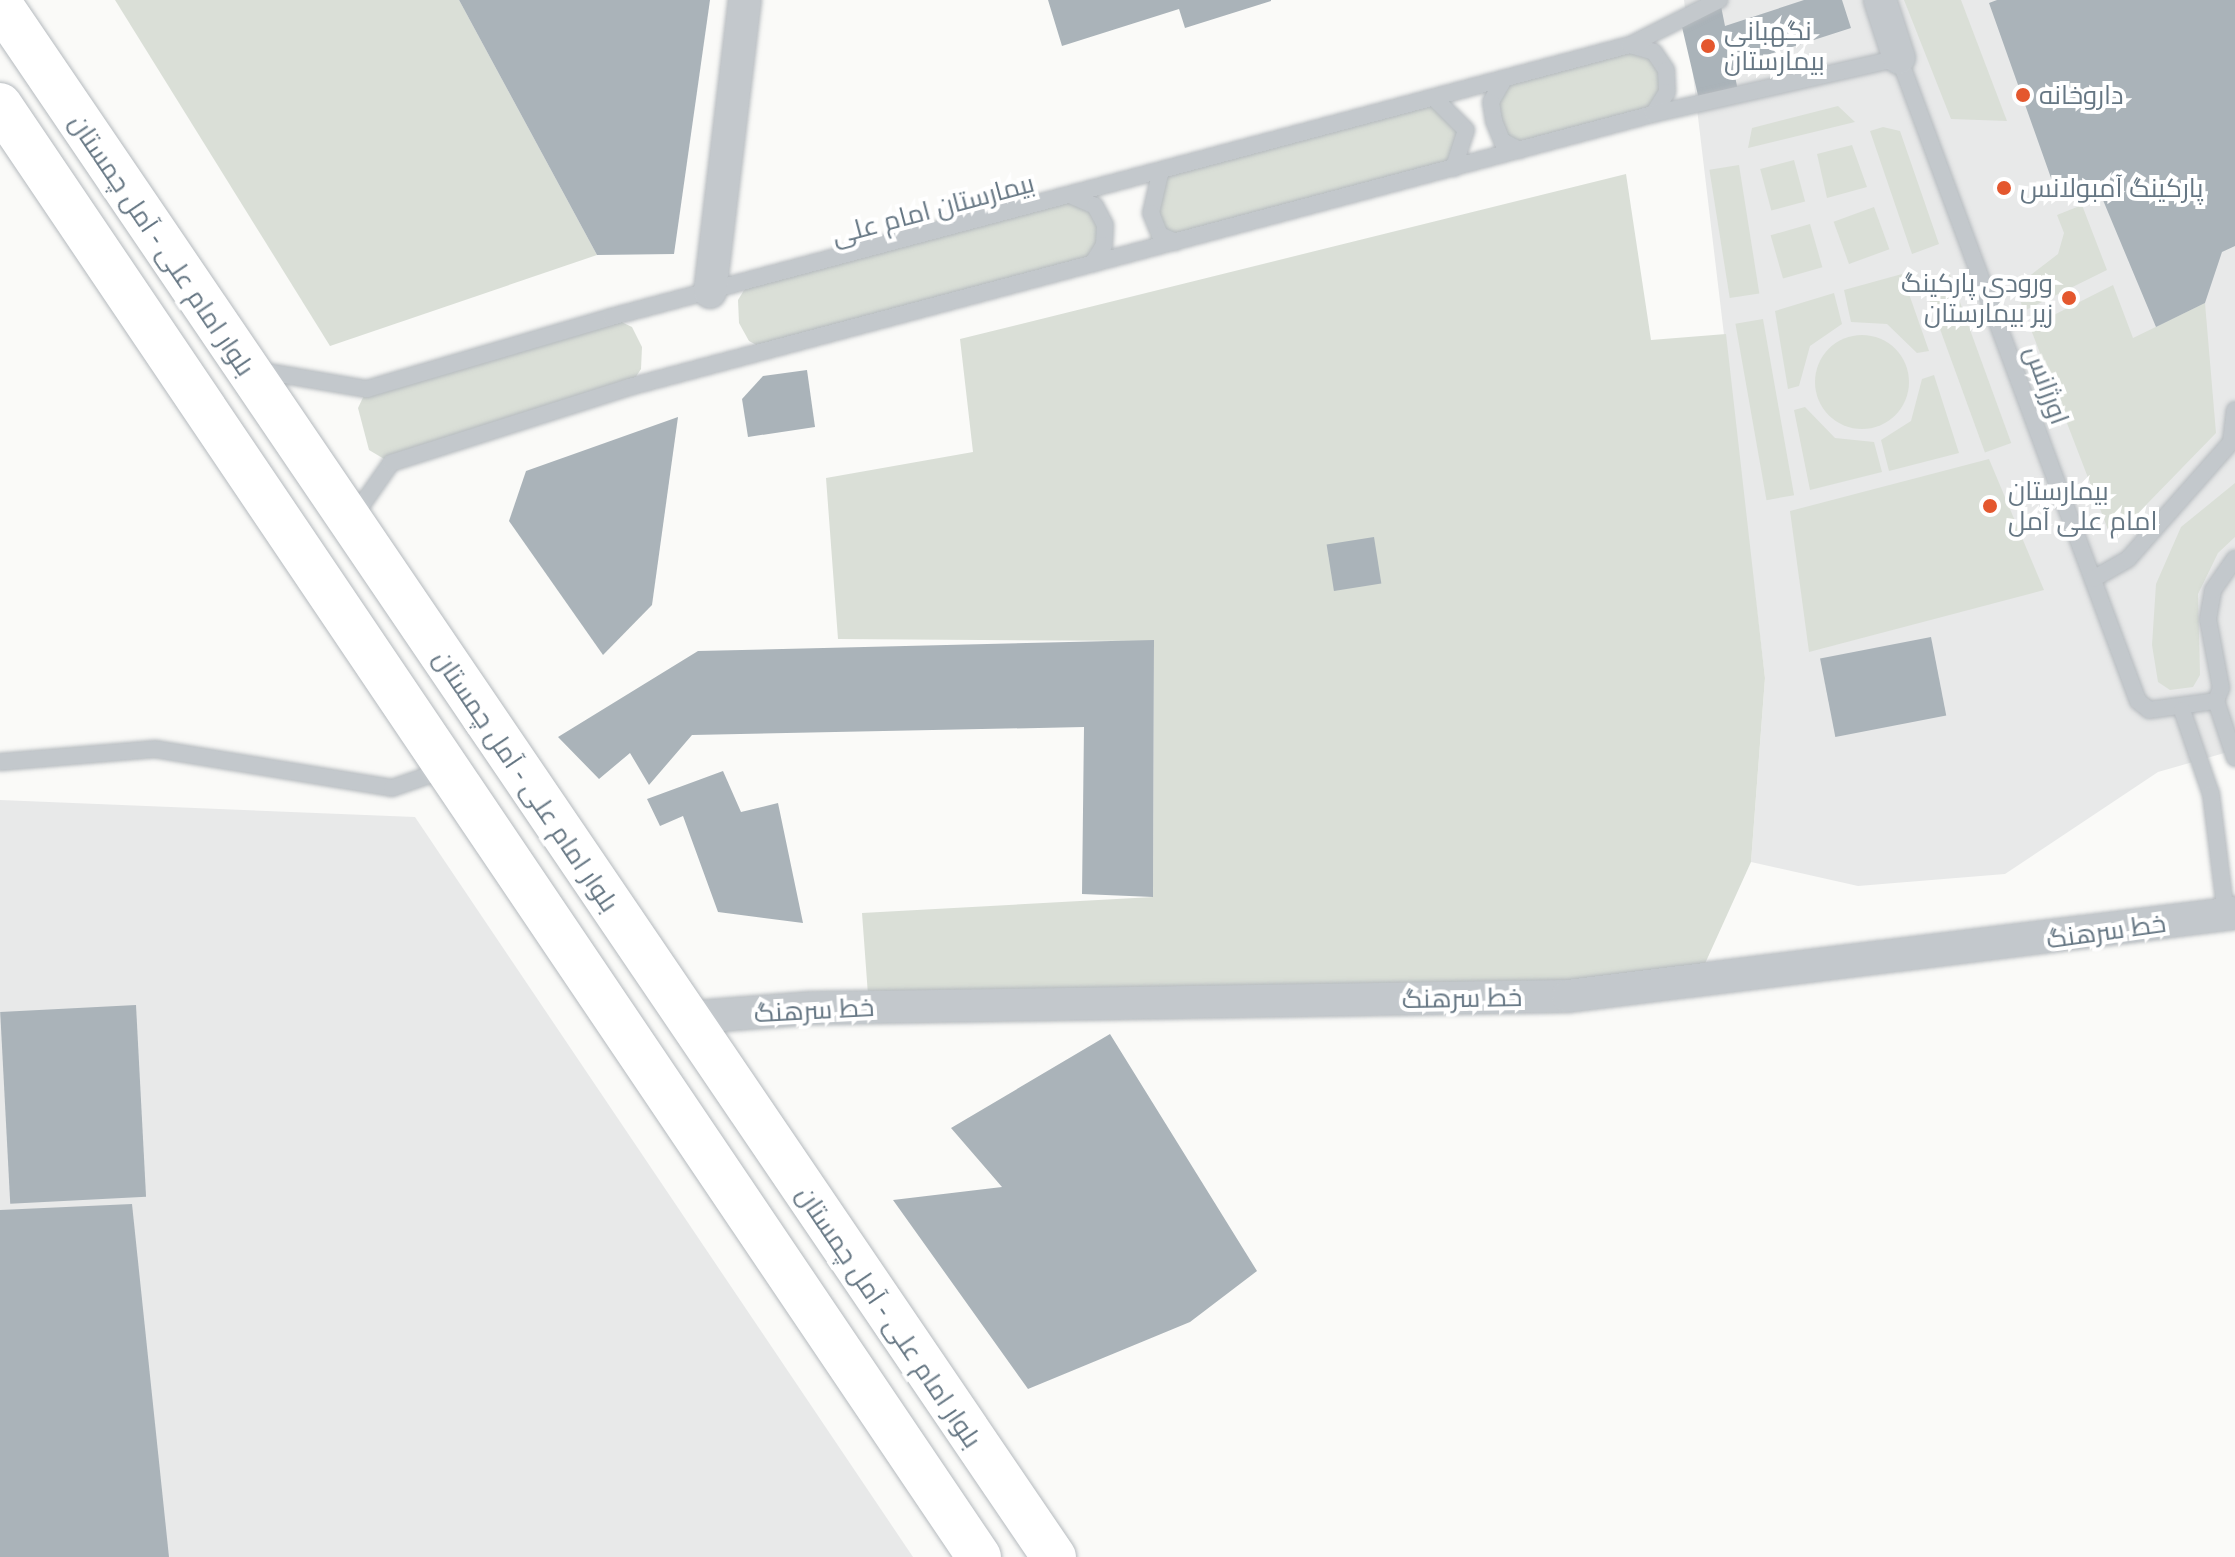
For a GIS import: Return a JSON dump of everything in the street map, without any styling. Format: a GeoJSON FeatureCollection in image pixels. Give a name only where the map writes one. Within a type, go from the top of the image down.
{"type":"FeatureCollection","features":[{"type":"Feature","properties":{"kind":"main road","name":"بلوار امام علی - آمل چمستان"},"geometry":{"type":"LineString","coordinates":[[0,4],[348,525],[493,727],[684,1018],[1054,1557]]}},
{"type":"Feature","properties":{"kind":"main road"},"geometry":{"type":"LineString","coordinates":[[0,105],[979,1557]]}},
{"type":"Feature","properties":{"kind":"main road"},"geometry":{"type":"LineString","coordinates":[[447,769],[493,727]]}},
{"type":"Feature","properties":{"kind":"street"},"geometry":{"type":"LineString","coordinates":[[710,292],[745,0]]}},
{"type":"Feature","properties":{"kind":"street"},"geometry":{"type":"LineString","coordinates":[[1880,0],[1899,58]]}},
{"type":"Feature","properties":{"kind":"street","name":"خط سرهنگ"},"geometry":{"type":"LineString","coordinates":[[684,1018],[827,1008],[1568,996],[2230,914]]}},
{"type":"Feature","properties":{"kind":"lane","name":"بیمارستان امام علی"},"geometry":{"type":"LineString","coordinates":[[246,369],[367,389],[710,292],[1436,100],[1630,45],[1714,1]]}},
{"type":"Feature","properties":{"kind":"lane"},"geometry":{"type":"LineString","coordinates":[[1630,45],[1654,52],[1666,70],[1667,92],[1653,114]]}},
{"type":"Feature","properties":{"kind":"lane"},"geometry":{"type":"LineString","coordinates":[[348,525],[391,463],[629,387],[1653,114],[1899,58]]}},
{"type":"Feature","properties":{"kind":"lane","name":"اورژانس"},"geometry":{"type":"LineString","coordinates":[[1899,58],[2138,701],[2162,713],[2216,701]]}},
{"type":"Feature","properties":{"kind":"lane"},"geometry":{"type":"LineString","coordinates":[[1503,81],[1491,102],[1494,121],[1502,141],[1520,150]]}},
{"type":"Feature","properties":{"kind":"lane"},"geometry":{"type":"LineString","coordinates":[[1436,100],[1466,130],[1454,168]]}},
{"type":"Feature","properties":{"kind":"lane"},"geometry":{"type":"LineString","coordinates":[[1160,174],[1151,213],[1160,235],[1176,242]]}},
{"type":"Feature","properties":{"kind":"lane"},"geometry":{"type":"LineString","coordinates":[[1074,197],[1095,206],[1105,225],[1104,245],[1092,264]]}},
{"type":"Feature","properties":{"kind":"lane"},"geometry":{"type":"LineString","coordinates":[[2093,579],[2128,559],[2231,442],[2235,410]]}},
{"type":"Feature","properties":{"kind":"lane"},"geometry":{"type":"LineString","coordinates":[[2235,559],[2213,590],[2208,619],[2221,688],[2216,701],[2235,758]]}},
{"type":"Feature","properties":{"kind":"lane"},"geometry":{"type":"LineString","coordinates":[[2182,710],[2211,794],[2230,914]]}},
{"type":"Feature","properties":{"kind":"lane"},"geometry":{"type":"LineString","coordinates":[[0,762],[155,749],[392,788],[447,769]]}},
{"type":"Feature","properties":{"kind":"shaded area"},"geometry":{"type":"Polygon","coordinates":[[[115,0],[459,0],[597,255],[330,346],[115,0]]]}},
{"type":"Feature","properties":{"kind":"shaded area","name":"بیمارستان امام علی آمل"},"geometry":{"type":"Polygon","coordinates":[[[1684,0],[2235,0],[2235,750],[2158,772],[2005,874],[1858,886],[1751,862],[1765,678],[1684,0]]]}},
{"type":"Feature","properties":{"kind":"shaded area"},"geometry":{"type":"Polygon","coordinates":[[[1904,0],[1961,0],[2007,121],[1951,119],[1904,0]]]}},
{"type":"Feature","properties":{"kind":"shaded area"},"geometry":{"type":"Polygon","coordinates":[[[1630,45],[1666,70],[1653,114],[1520,150],[1494,121],[1503,81],[1630,45]]]}},
{"type":"Feature","properties":{"kind":"shaded area"},"geometry":{"type":"Polygon","coordinates":[[[1436,100],[1466,130],[1454,168],[1176,242],[1160,235],[1151,191],[1160,174],[1436,100]]]}},
{"type":"Feature","properties":{"kind":"shaded area"},"geometry":{"type":"Polygon","coordinates":[[[1838,106],[1855,122],[1748,148],[1752,128],[1838,106]]]}},
{"type":"Feature","properties":{"kind":"shaded area"},"geometry":{"type":"Polygon","coordinates":[[[1883,127],[1900,131],[1939,244],[1912,254],[1870,131],[1883,127]]]}},
{"type":"Feature","properties":{"kind":"shaded area"},"geometry":{"type":"Polygon","coordinates":[[[1852,145],[1867,187],[1827,198],[1817,154],[1852,145]]]}},
{"type":"Feature","properties":{"kind":"shaded area"},"geometry":{"type":"Polygon","coordinates":[[[1794,160],[1805,202],[1771,211],[1760,169],[1794,160]]]}},
{"type":"Feature","properties":{"kind":"shaded area"},"geometry":{"type":"Polygon","coordinates":[[[1739,165],[1759,293],[1730,298],[1709,170],[1739,165]]]}},
{"type":"Feature","properties":{"kind":"shaded area"},"geometry":{"type":"Polygon","coordinates":[[[1626,174],[1651,340],[1726,334],[1765,678],[1751,862],[1703,968],[1534,985],[868,995],[862,913],[1153,897],[1154,641],[838,639],[826,478],[973,452],[960,339],[1626,174]]]}},
{"type":"Feature","properties":{"kind":"shaded area"},"geometry":{"type":"Polygon","coordinates":[[[1074,197],[1105,225],[1092,264],[766,350],[749,341],[739,323],[738,300],[749,282],[1074,197]]]}},
{"type":"Feature","properties":{"kind":"shaded area"},"geometry":{"type":"Polygon","coordinates":[[[2082,205],[2107,270],[2024,311],[2015,287],[2058,254],[2064,233],[2057,215],[2082,205]]]}},
{"type":"Feature","properties":{"kind":"shaded area"},"geometry":{"type":"Polygon","coordinates":[[[1874,207],[1889,249],[1849,264],[1834,222],[1874,207]]]}},
{"type":"Feature","properties":{"kind":"shaded area"},"geometry":{"type":"Polygon","coordinates":[[[1810,224],[1822,267],[1783,279],[1771,235],[1810,224]]]}},
{"type":"Feature","properties":{"kind":"shaded area"},"geometry":{"type":"Polygon","coordinates":[[[1949,272],[2011,443],[1985,453],[1923,282],[1949,272]]]}},
{"type":"Feature","properties":{"kind":"shaded area"},"geometry":{"type":"Polygon","coordinates":[[[1902,274],[1929,351],[1917,353],[1887,324],[1851,322],[1844,290],[1902,274]]]}},
{"type":"Feature","properties":{"kind":"shaded area"},"geometry":{"type":"Polygon","coordinates":[[[2113,285],[2133,338],[2205,303],[2216,433],[2112,540],[2030,327],[2113,285]]]}},
{"type":"Feature","properties":{"kind":"shaded area"},"geometry":{"type":"Polygon","coordinates":[[[1834,293],[1842,324],[1810,346],[1799,386],[1788,389],[1775,311],[1834,293]]]}},
{"type":"Feature","properties":{"kind":"shaded area"},"geometry":{"type":"Polygon","coordinates":[[[611,317],[632,327],[642,347],[641,369],[629,387],[391,463],[369,450],[358,408],[367,389],[611,317]]]}},
{"type":"Feature","properties":{"kind":"shaded area"},"geometry":{"type":"Polygon","coordinates":[[[1763,319],[1794,495],[1767,500],[1735,324],[1763,319]]]}},
{"type":"Feature","properties":{"kind":"shaded area"},"geometry":{"type":"Polygon","coordinates":[[[1862,335],[1880,339],[1895,349],[1905,364],[1909,382],[1905,400],[1895,415],[1880,425],[1862,429],[1844,425],[1829,415],[1819,400],[1815,382],[1819,364],[1829,349],[1844,339],[1862,335]]]}},
{"type":"Feature","properties":{"kind":"shaded area"},"geometry":{"type":"Polygon","coordinates":[[[1934,375],[1959,453],[1889,471],[1881,440],[1911,421],[1922,379],[1934,375]]]}},
{"type":"Feature","properties":{"kind":"shaded area"},"geometry":{"type":"Polygon","coordinates":[[[1805,407],[1835,438],[1874,442],[1882,472],[1810,490],[1794,410],[1805,407]]]}},
{"type":"Feature","properties":{"kind":"shaded area"},"geometry":{"type":"Polygon","coordinates":[[[1989,459],[2044,590],[1809,652],[1790,511],[1989,459]]]}},
{"type":"Feature","properties":{"kind":"shaded area"},"geometry":{"type":"Polygon","coordinates":[[[2235,483],[2235,537],[2218,553],[2198,594],[2200,675],[2193,687],[2170,690],[2158,682],[2152,645],[2156,584],[2181,527],[2235,483]]]}},
{"type":"Feature","properties":{"kind":"shaded area"},"geometry":{"type":"Polygon","coordinates":[[[0,800],[415,817],[913,1557],[0,1557],[0,800]]]}},
{"type":"Feature","properties":{"kind":"building"},"geometry":{"type":"Polygon","coordinates":[[[459,0],[710,0],[674,254],[597,255],[459,0]]]}},
{"type":"Feature","properties":{"kind":"building"},"geometry":{"type":"Polygon","coordinates":[[[1048,0],[1271,1],[1185,28],[1179,9],[1062,46],[1048,0]]]}},
{"type":"Feature","properties":{"kind":"building"},"geometry":{"type":"Polygon","coordinates":[[[1804,0],[1842,0],[1851,28],[1733,66],[1739,96],[1700,104],[1682,27],[1721,6],[1725,26],[1804,0]]]}},
{"type":"Feature","properties":{"kind":"building"},"geometry":{"type":"Polygon","coordinates":[[[1997,0],[2235,0],[2235,246],[2222,252],[2205,303],[2156,327],[2095,181],[2056,192],[1989,3],[1997,0]]]}},
{"type":"Feature","properties":{"kind":"building"},"geometry":{"type":"Polygon","coordinates":[[[807,370],[815,427],[748,437],[742,399],[763,376],[807,370]]]}},
{"type":"Feature","properties":{"kind":"building"},"geometry":{"type":"Polygon","coordinates":[[[678,417],[652,605],[603,655],[509,521],[526,471],[678,417]]]}},
{"type":"Feature","properties":{"kind":"building"},"geometry":{"type":"Polygon","coordinates":[[[1374,537],[1381,583],[1334,591],[1327,545],[1374,537]]]}},
{"type":"Feature","properties":{"kind":"building"},"geometry":{"type":"Polygon","coordinates":[[[1931,637],[1946,716],[1835,737],[1820,659],[1931,637]]]}},
{"type":"Feature","properties":{"kind":"building"},"geometry":{"type":"Polygon","coordinates":[[[1154,640],[1153,897],[1082,894],[1084,727],[692,735],[649,785],[630,753],[599,779],[558,737],[698,651],[1154,640]]]}},
{"type":"Feature","properties":{"kind":"building"},"geometry":{"type":"Polygon","coordinates":[[[723,771],[741,812],[778,803],[803,923],[718,912],[683,816],[660,826],[647,799],[723,771]]]}},
{"type":"Feature","properties":{"kind":"building"},"geometry":{"type":"Polygon","coordinates":[[[136,1005],[146,1197],[10,1204],[0,1012],[136,1005]]]}},
{"type":"Feature","properties":{"kind":"building"},"geometry":{"type":"Polygon","coordinates":[[[1110,1034],[1257,1271],[1190,1322],[1028,1389],[893,1200],[1002,1187],[951,1128],[1110,1034]]]}},
{"type":"Feature","properties":{"kind":"building"},"geometry":{"type":"Polygon","coordinates":[[[132,1204],[169,1557],[0,1557],[0,1210],[132,1204]]]}},
{"type":"Feature","properties":{"kind":"place","name":"نگهبانی بیمارستان"},"geometry":{"type":"Point","coordinates":[1708,46]}},
{"type":"Feature","properties":{"kind":"place","name":"داروخانه"},"geometry":{"type":"Point","coordinates":[2023,95]}},
{"type":"Feature","properties":{"kind":"place","name":"پارکینگ آمبولانس"},"geometry":{"type":"Point","coordinates":[2004,188]}},
{"type":"Feature","properties":{"kind":"place","name":"ورودی پارکینگ زیر بیمارستان"},"geometry":{"type":"Point","coordinates":[2069,298]}},
{"type":"Feature","properties":{"kind":"place","name":"بیمارستان امام علی آمل"},"geometry":{"type":"Point","coordinates":[1990,506]}}]}
